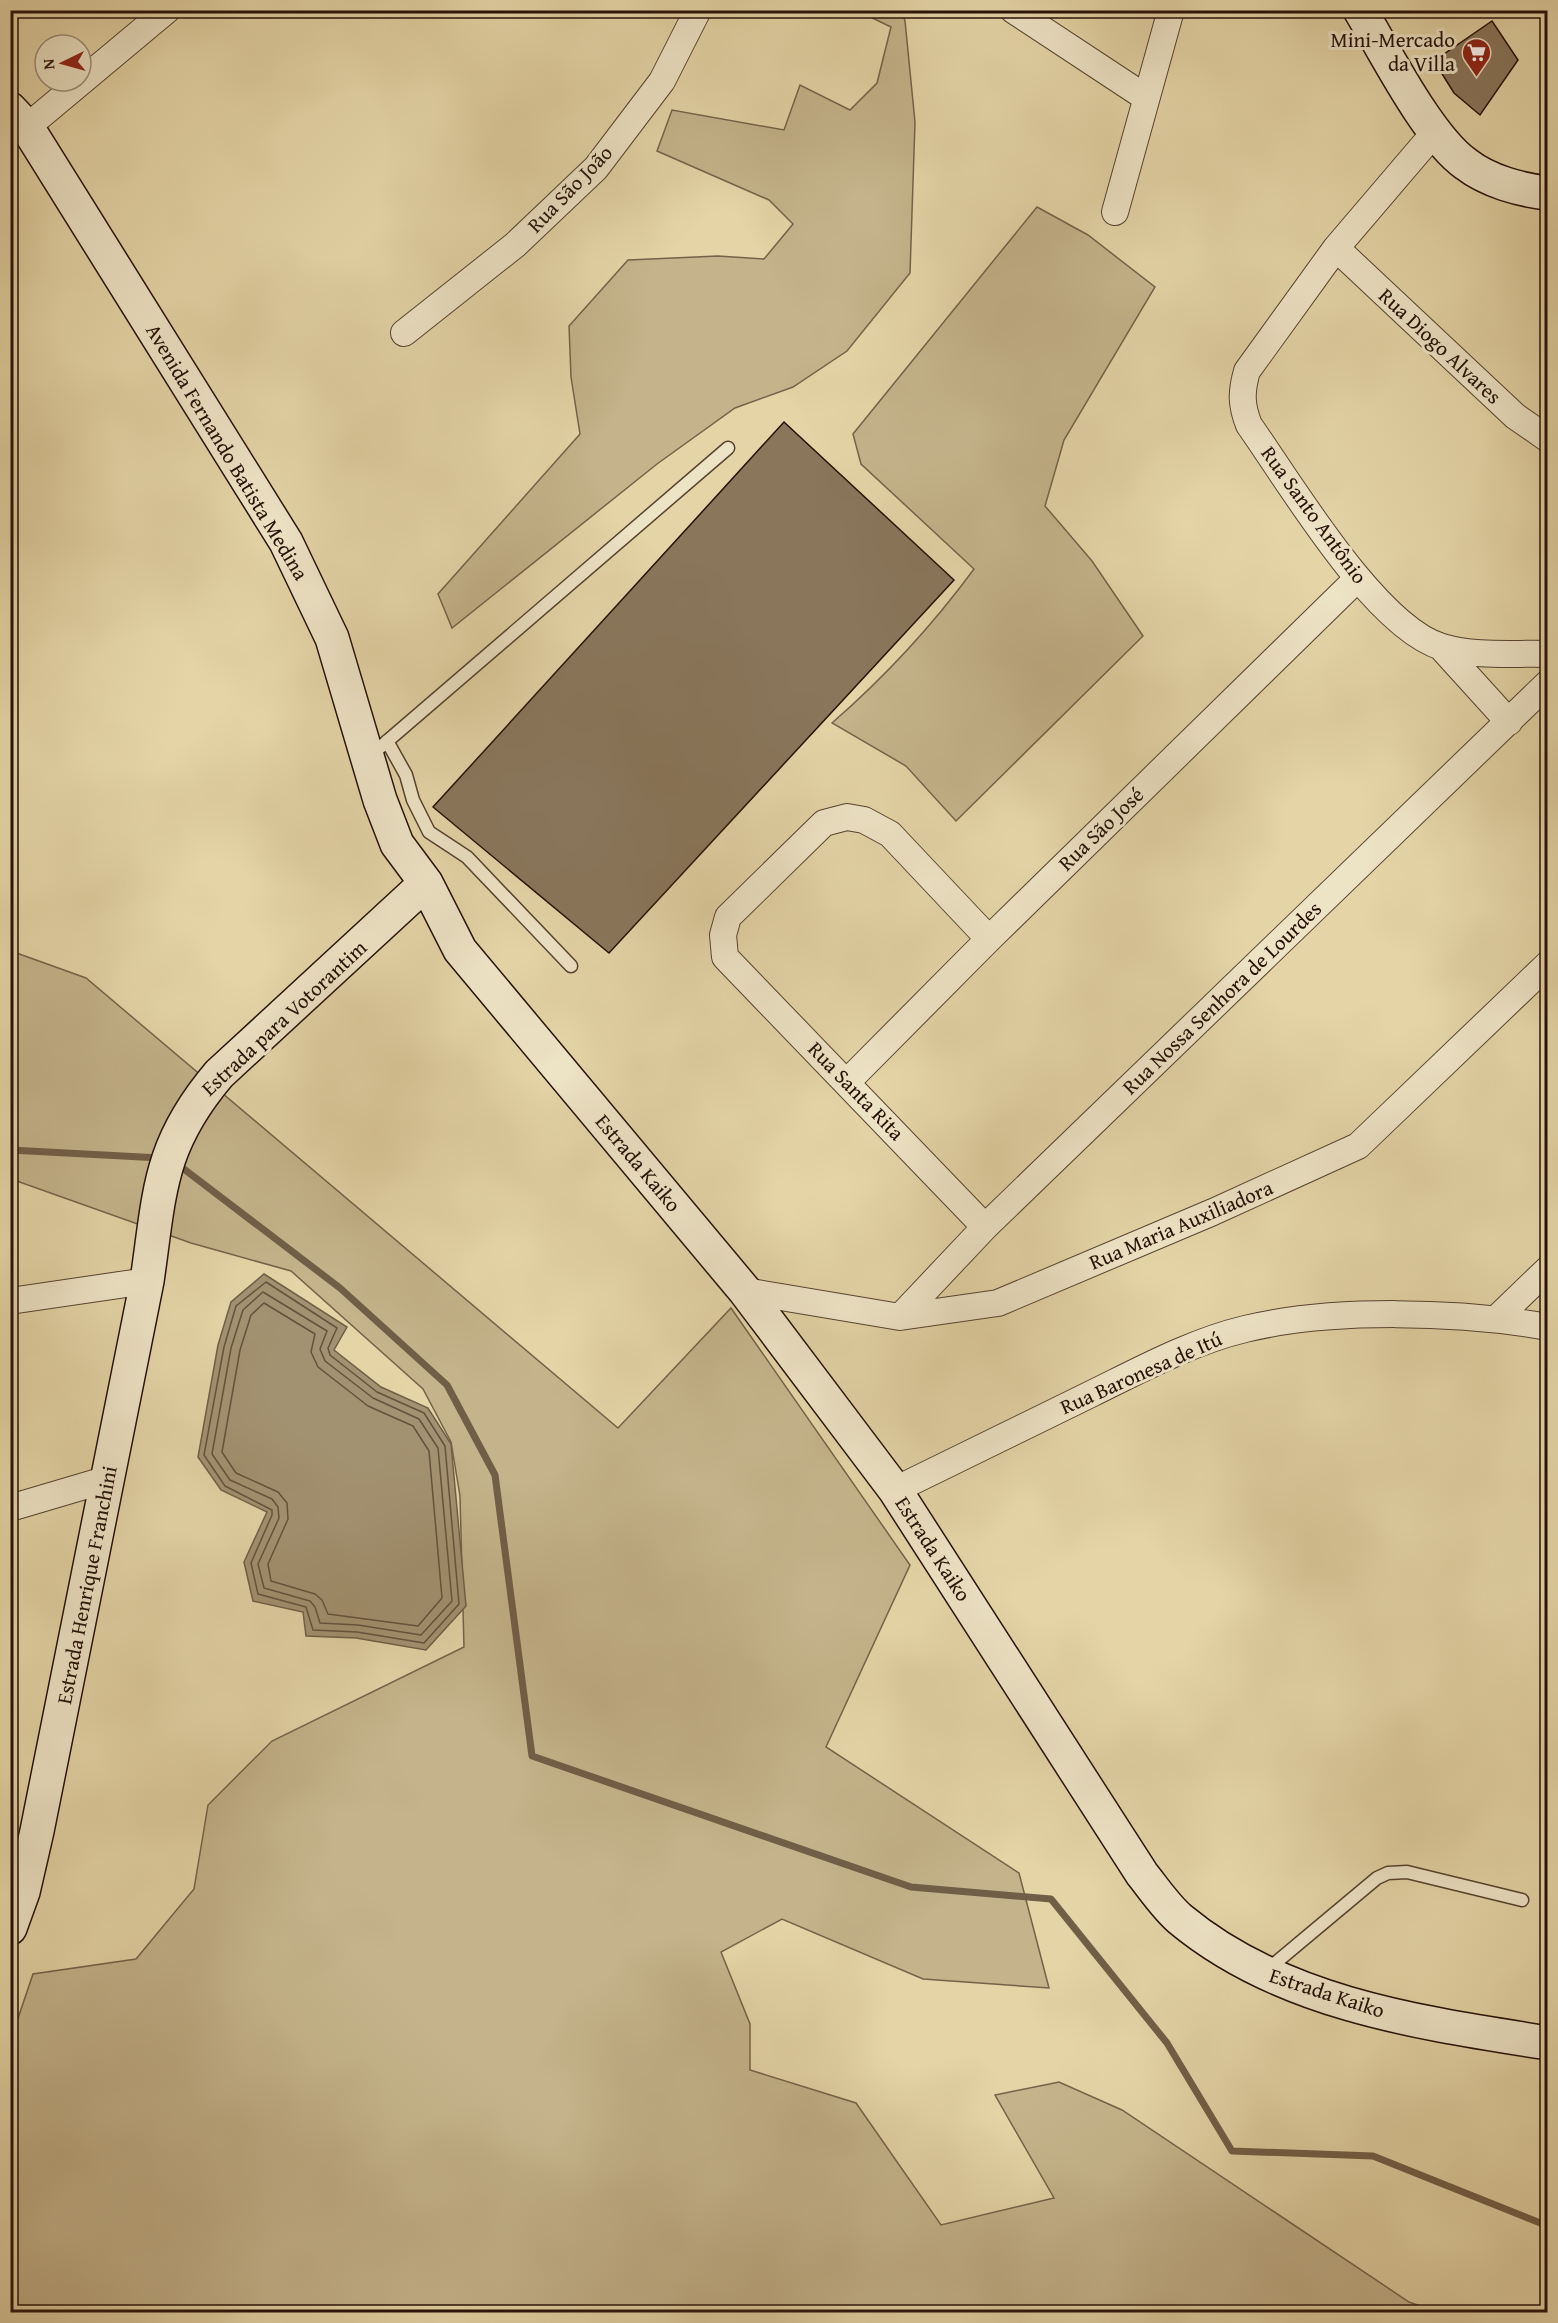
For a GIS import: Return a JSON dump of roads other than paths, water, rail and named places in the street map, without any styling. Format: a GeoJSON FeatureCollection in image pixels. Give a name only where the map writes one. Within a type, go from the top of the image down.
{"type":"FeatureCollection","features":[{"type":"Feature","properties":{"kind":"street"},"geometry":{"type":"LineString","coordinates":[[19,118],[167,10]]}},
{"type":"Feature","properties":{"kind":"street","name":"Rua São João"},"geometry":{"type":"LineString","coordinates":[[404,333],[515,245],[596,168],[662,81],[698,10]]}},
{"type":"Feature","properties":{"kind":"street"},"geometry":{"type":"LineString","coordinates":[[1013,10],[1145,97]]}},
{"type":"Feature","properties":{"kind":"street"},"geometry":{"type":"LineString","coordinates":[[1115,212],[1145,97],[1171,10]]}},
{"type":"Feature","properties":{"kind":"street"},"geometry":{"type":"LineString","coordinates":[[1360,10],[1435,132],[1465,164],[1509,185],[1548,193]]}},
{"type":"Feature","properties":{"kind":"street","name":"Avenida Fernando Batista Medina"},"geometry":{"type":"LineString","coordinates":[[19,118],[286,542],[332,638],[378,749],[380,800],[398,844],[426,883]]}},
{"type":"Feature","properties":{"kind":"street"},"geometry":{"type":"LineString","coordinates":[[1335,248],[1435,132]]}},
{"type":"Feature","properties":{"kind":"street","name":"Rua Santo Antônio"},"geometry":{"type":"LineString","coordinates":[[1335,248],[1247,371],[1241,390],[1242,407],[1249,425],[1357,579],[1411,630],[1441,647],[1474,652],[1548,654]]}},
{"type":"Feature","properties":{"kind":"street","name":"Rua Diogo Alvares"},"geometry":{"type":"LineString","coordinates":[[1335,248],[1515,416],[1548,440]]}},
{"type":"Feature","properties":{"kind":"street","name":"Rua São José"},"geometry":{"type":"LineString","coordinates":[[848,1082],[989,939],[1357,579]]}},
{"type":"Feature","properties":{"kind":"street"},"geometry":{"type":"LineString","coordinates":[[1441,647],[1509,722]]}},
{"type":"Feature","properties":{"kind":"street","name":"Rua Nossa Senhora de Lourdes"},"geometry":{"type":"LineString","coordinates":[[900,1317],[985,1227],[1548,683]]}},
{"type":"Feature","properties":{"kind":"street","name":"Rua Santa Rita"},"geometry":{"type":"LineString","coordinates":[[985,1227],[848,1082],[725,957],[723,935],[728,917],[824,823],[847,817],[864,820],[890,834],[989,939]]}},
{"type":"Feature","properties":{"kind":"street","name":"Estrada para Votorantim"},"geometry":{"type":"LineString","coordinates":[[153,1239],[156,1203],[163,1172],[176,1137],[196,1101],[219,1074],[426,883]]}},
{"type":"Feature","properties":{"kind":"street","name":"Estrada Kaiko"},"geometry":{"type":"LineString","coordinates":[[426,883],[460,950],[745,1291],[895,1490],[1142,1874],[1178,1917],[1215,1946],[1264,1972],[1320,1995],[1428,2024],[1548,2043]]}},
{"type":"Feature","properties":{"kind":"street","name":"Rua Maria Auxiliadora"},"geometry":{"type":"LineString","coordinates":[[745,1291],[900,1317],[998,1303],[1223,1208],[1358,1146],[1548,964]]}},
{"type":"Feature","properties":{"kind":"street","name":"Estrada Henrique Franchini"},"geometry":{"type":"LineString","coordinates":[[10,1928],[23,1892],[37,1832],[147,1281],[153,1239]]}},
{"type":"Feature","properties":{"kind":"street"},"geometry":{"type":"LineString","coordinates":[[1497,1318],[1548,1269]]}},
{"type":"Feature","properties":{"kind":"street"},"geometry":{"type":"LineString","coordinates":[[10,1301],[147,1281]]}},
{"type":"Feature","properties":{"kind":"street","name":"Rua Baronesa de Itú"},"geometry":{"type":"LineString","coordinates":[[895,1490],[1152,1364],[1217,1337],[1245,1329],[1341,1316],[1497,1318],[1548,1327]]}},
{"type":"Feature","properties":{"kind":"street"},"geometry":{"type":"LineString","coordinates":[[10,1508],[108,1479]]}},
{"type":"Feature","properties":{"kind":"lane"},"geometry":{"type":"LineString","coordinates":[[571,966],[467,857],[429,831],[413,800],[406,775],[378,749],[728,448]]}},
{"type":"Feature","properties":{"kind":"lane"},"geometry":{"type":"LineString","coordinates":[[1264,1972],[1377,1878],[1388,1873],[1407,1872],[1522,1900]]}},
{"type":"Feature","properties":{"kind":"water"},"geometry":{"type":"Polygon","coordinates":[[[264,1274],[347,1327],[334,1350],[381,1387],[428,1408],[451,1444],[466,1606],[426,1650],[356,1638],[306,1636],[303,1612],[253,1601],[244,1562],[267,1512],[221,1490],[198,1457],[218,1345],[231,1302],[264,1274]]]}},
{"type":"Feature","properties":{"kind":"waterway"},"geometry":{"type":"LineString","coordinates":[[10,1150],[160,1158]]}},
{"type":"Feature","properties":{"kind":"waterway"},"geometry":{"type":"LineString","coordinates":[[176,1163],[340,1288],[447,1385],[495,1475],[532,1756],[911,1887],[1051,1899],[1167,2043],[1232,2151],[1373,2156],[1548,2226]]}},
{"type":"Feature","properties":{"kind":"place","name":"Mini-Mercado da Villa"},"geometry":{"type":"Point","coordinates":[1476,78]}}]}
